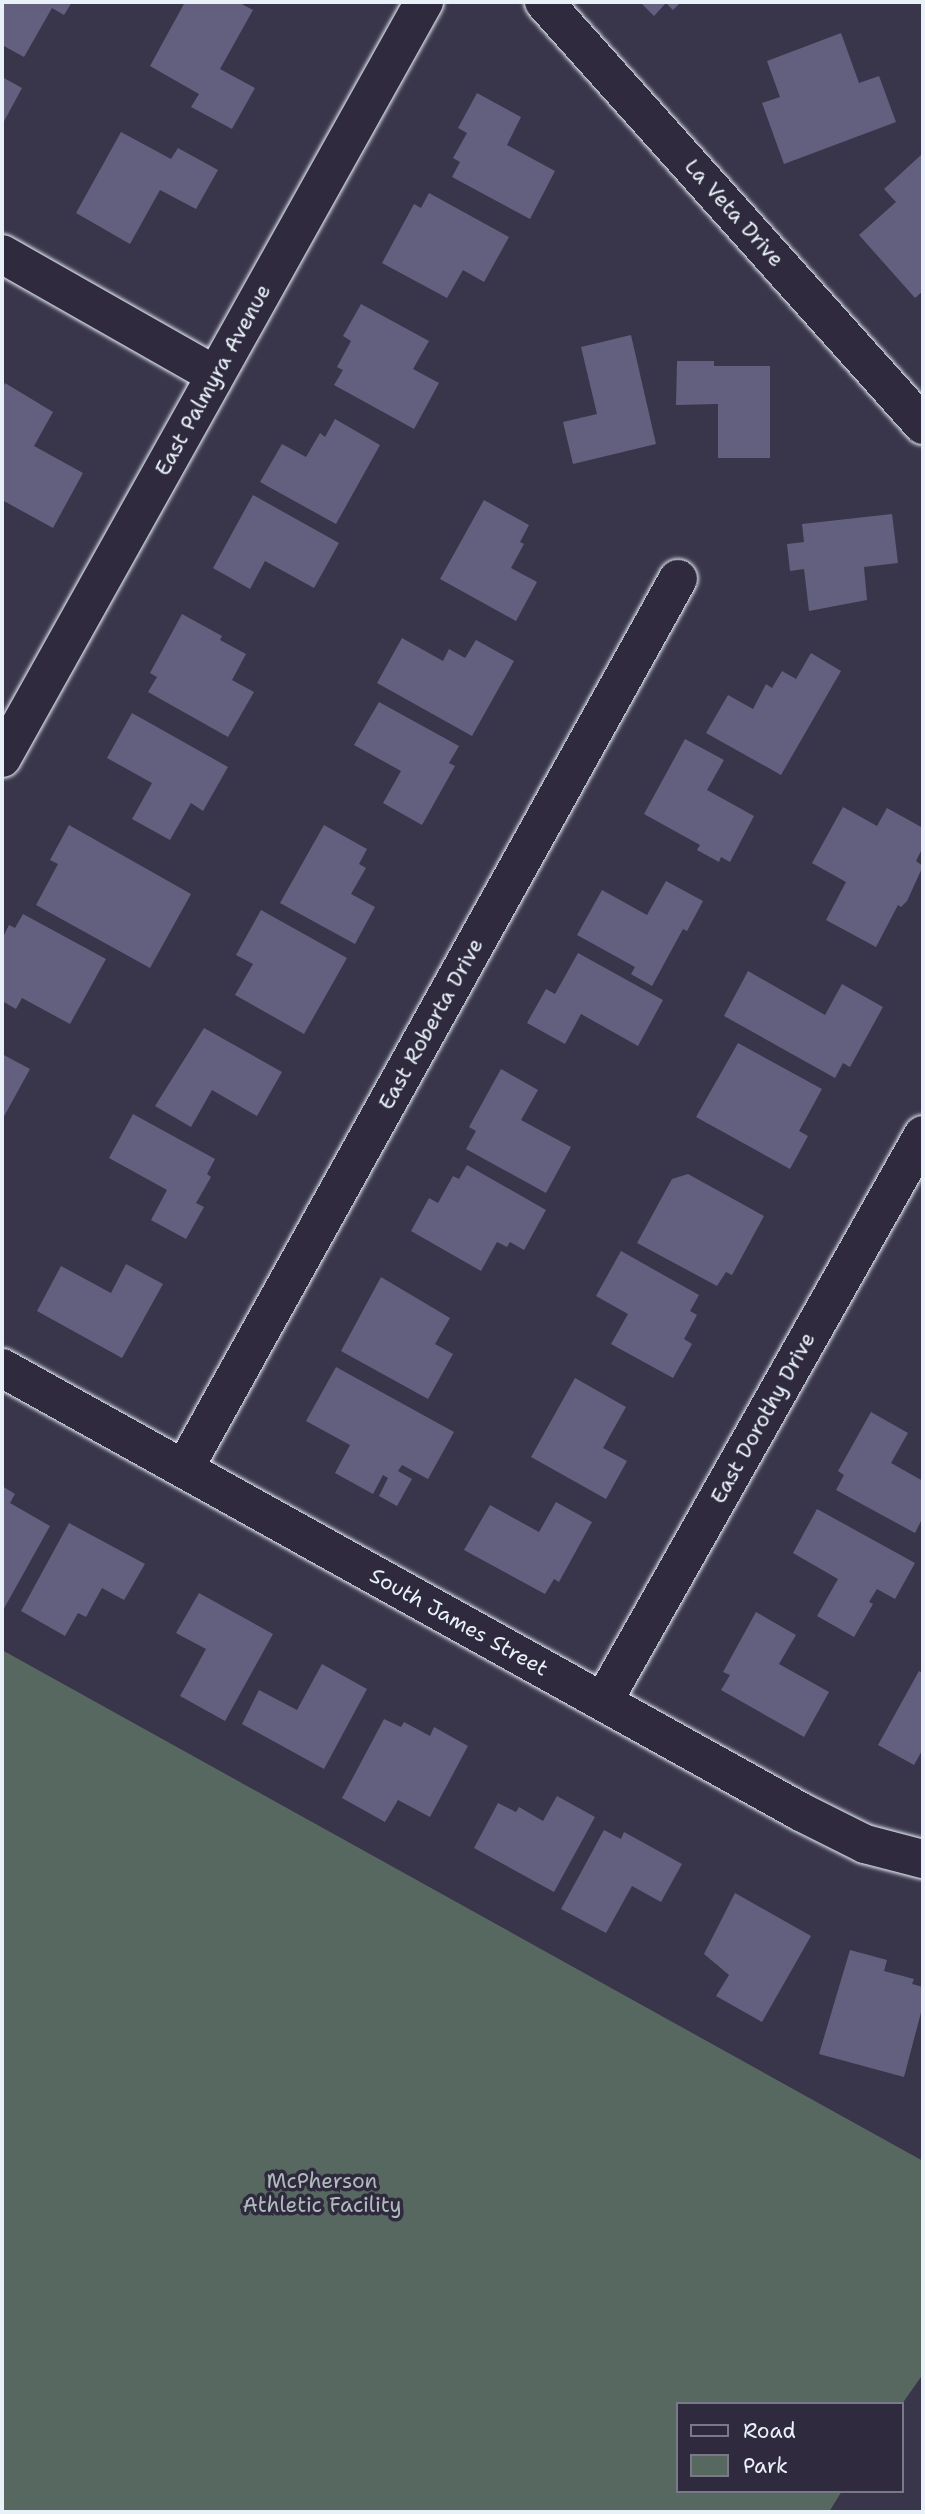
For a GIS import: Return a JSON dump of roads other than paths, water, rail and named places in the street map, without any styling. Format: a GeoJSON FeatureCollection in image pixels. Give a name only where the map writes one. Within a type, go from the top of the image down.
{"type":"FeatureCollection","features":[{"type":"Feature","properties":{"kind":"street","name":"East Palmyra Avenue"},"geometry":{"type":"LineString","coordinates":[[2,758],[424,2]]}},
{"type":"Feature","properties":{"kind":"street","name":"La Veta Drive"},"geometry":{"type":"LineString","coordinates":[[544,2],[923,425]]}},
{"type":"Feature","properties":{"kind":"street"},"geometry":{"type":"LineString","coordinates":[[2,254],[215,376]]}},
{"type":"Feature","properties":{"kind":"street","name":"East Roberta Drive"},"geometry":{"type":"LineString","coordinates":[[184,1469],[678,579]]}},
{"type":"Feature","properties":{"kind":"street","name":"East Dorothy Drive"},"geometry":{"type":"LineString","coordinates":[[603,1702],[923,1135]]}},
{"type":"Feature","properties":{"kind":"street","name":"South James Street"},"geometry":{"type":"LineString","coordinates":[[2,1368],[801,1812],[865,1844],[923,1859]]}},
{"type":"Feature","properties":{"kind":"park label","name":"McPherson Athletic Facility"},"geometry":{"type":"Point","coordinates":[322,2193]}}]}
